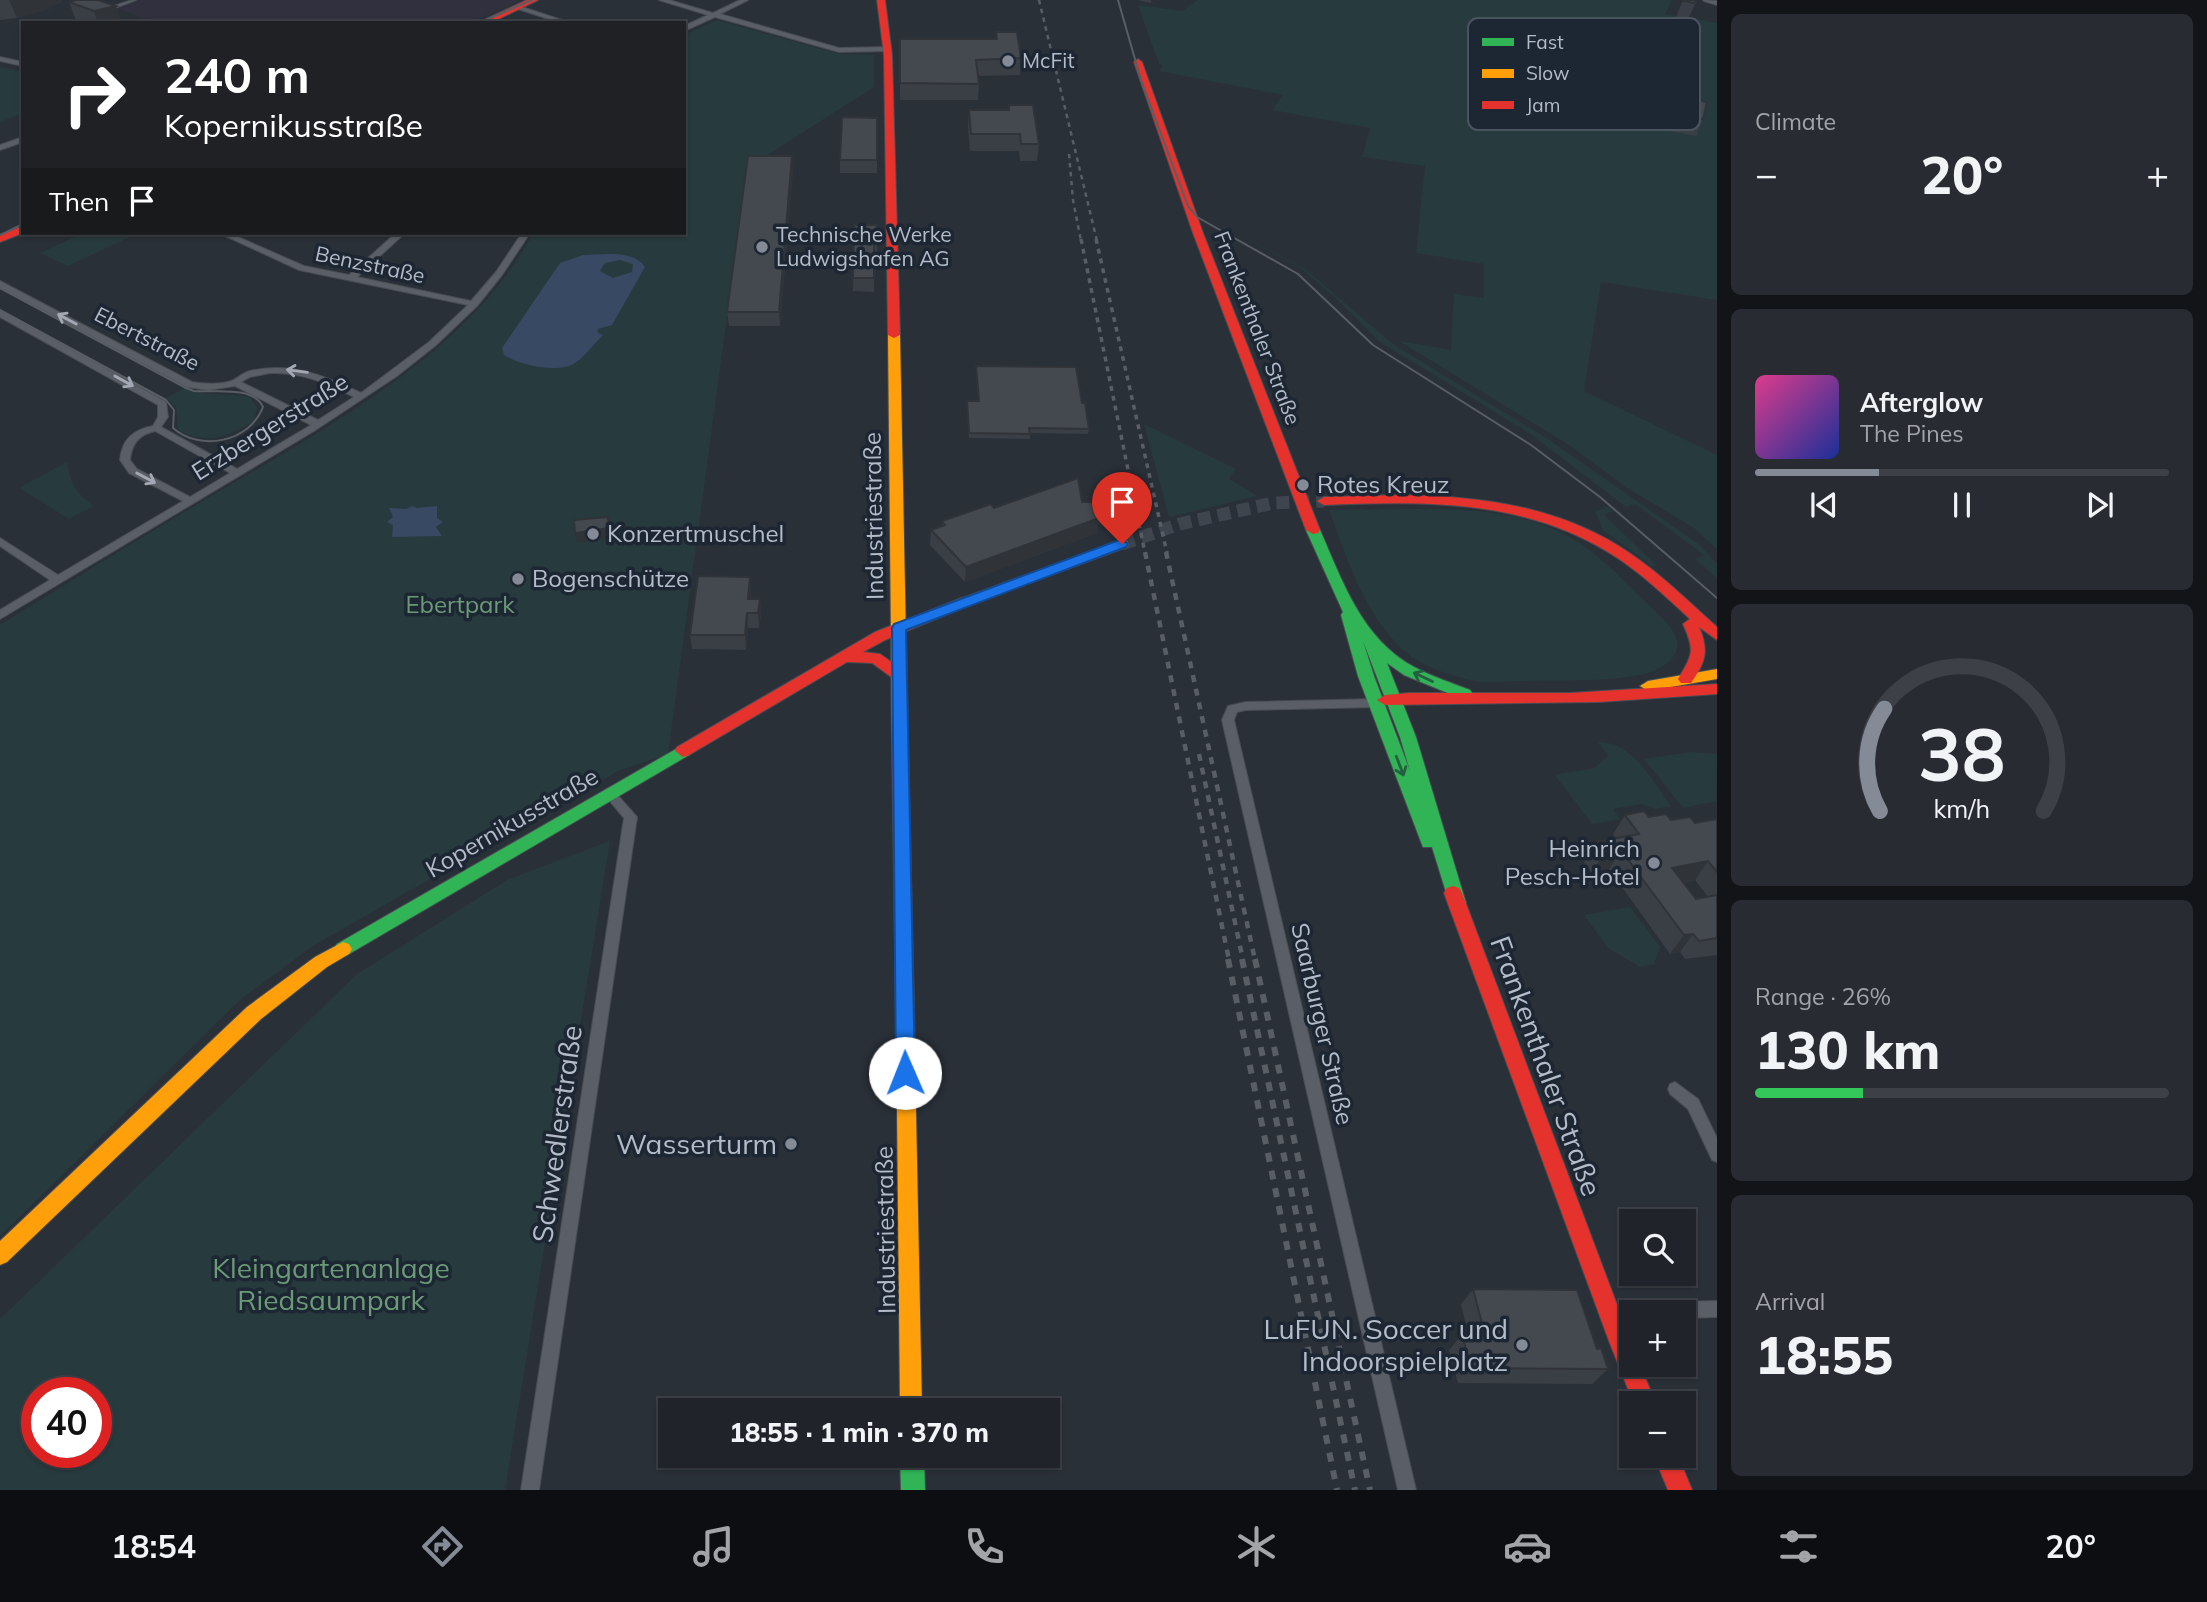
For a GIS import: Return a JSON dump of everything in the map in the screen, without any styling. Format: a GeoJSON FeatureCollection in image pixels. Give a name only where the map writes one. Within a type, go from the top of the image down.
{"type":"FeatureCollection","features":[{"type":"Feature","properties":{"kind":"street"},"geometry":{"type":"LineString","coordinates":[[82,0],[107,9],[133,0]]}},
{"type":"Feature","properties":{"kind":"street"},"geometry":{"type":"LineString","coordinates":[[486,21],[534,0]]}},
{"type":"Feature","properties":{"kind":"street"},"geometry":{"type":"LineString","coordinates":[[662,0],[839,50],[860,52],[887,49]]}},
{"type":"Feature","properties":{"kind":"street"},"geometry":{"type":"LineString","coordinates":[[686,28],[745,0]]}},
{"type":"Feature","properties":{"kind":"street","name":"Industriestraße"},"geometry":{"type":"LineString","coordinates":[[881,0],[887,49],[911,1398]]}},
{"type":"Feature","properties":{"kind":"street"},"geometry":{"type":"LineString","coordinates":[[1706,0],[1717,3]]}},
{"type":"Feature","properties":{"kind":"street"},"geometry":{"type":"LineString","coordinates":[[517,7],[562,21]]}},
{"type":"Feature","properties":{"kind":"street"},"geometry":{"type":"LineString","coordinates":[[0,59],[21,64]]}},
{"type":"Feature","properties":{"kind":"street","name":"Frankenthaler Straße"},"geometry":{"type":"LineString","coordinates":[[1138,62],[1198,233],[1274,433],[1346,605],[1371,643],[1396,704],[1457,903],[1606,1309],[1640,1391]]}},
{"type":"Feature","properties":{"kind":"street"},"geometry":{"type":"LineString","coordinates":[[0,148],[21,140]]}},
{"type":"Feature","properties":{"kind":"street"},"geometry":{"type":"LineString","coordinates":[[0,228],[21,221]]}},
{"type":"Feature","properties":{"kind":"street"},"geometry":{"type":"LineString","coordinates":[[0,239],[21,230]]}},
{"type":"Feature","properties":{"kind":"street","name":"Benzstraße"},"geometry":{"type":"LineString","coordinates":[[228,235],[302,268],[474,304]]}},
{"type":"Feature","properties":{"kind":"street"},"geometry":{"type":"LineString","coordinates":[[237,239],[245,235]]}},
{"type":"Feature","properties":{"kind":"street"},"geometry":{"type":"LineString","coordinates":[[350,279],[399,235]]}},
{"type":"Feature","properties":{"kind":"street","name":"Erzbergerstraße"},"geometry":{"type":"LineString","coordinates":[[0,615],[360,396],[419,353],[474,304],[503,271],[525,235]]}},
{"type":"Feature","properties":{"kind":"street","name":"Ebertstraße"},"geometry":{"type":"LineString","coordinates":[[0,284],[190,385],[208,387],[236,383],[247,374],[292,369],[310,372],[360,396]]}},
{"type":"Feature","properties":{"kind":"street","name":"Ebertstraße"},"geometry":{"type":"LineString","coordinates":[[0,313],[163,404],[163,417],[156,428]]}},
{"type":"Feature","properties":{"kind":"street"},"geometry":{"type":"LineString","coordinates":[[236,383],[317,424]]}},
{"type":"Feature","properties":{"kind":"street"},"geometry":{"type":"LineString","coordinates":[[190,501],[133,471],[125,460],[128,444],[136,433],[156,428],[237,473]]}},
{"type":"Feature","properties":{"kind":"street"},"geometry":{"type":"LineString","coordinates":[[1324,501],[1406,499],[1487,502],[1541,514],[1595,538],[1633,564],[1717,635]]}},
{"type":"Feature","properties":{"kind":"street"},"geometry":{"type":"LineString","coordinates":[[1595,538],[1717,649]]}},
{"type":"Feature","properties":{"kind":"street"},"geometry":{"type":"LineString","coordinates":[[0,541],[58,580]]}},
{"type":"Feature","properties":{"kind":"street","name":"Kopernikusstraße"},"geometry":{"type":"LineString","coordinates":[[0,1255],[263,1005],[321,962],[844,657],[899,628],[1122,544]]}},
{"type":"Feature","properties":{"kind":"street","name":"Frankenthaler Straße"},"geometry":{"type":"LineString","coordinates":[[1346,605],[1352,634],[1376,703],[1433,851],[1457,903]]}},
{"type":"Feature","properties":{"kind":"street"},"geometry":{"type":"LineString","coordinates":[[1686,679],[1701,659],[1701,647],[1690,624]]}},
{"type":"Feature","properties":{"kind":"street"},"geometry":{"type":"LineString","coordinates":[[1371,643],[1419,676],[1482,699]]}},
{"type":"Feature","properties":{"kind":"street"},"geometry":{"type":"LineString","coordinates":[[844,657],[875,658],[899,675]]}},
{"type":"Feature","properties":{"kind":"street"},"geometry":{"type":"LineString","coordinates":[[1614,695],[1717,674]]}},
{"type":"Feature","properties":{"kind":"street"},"geometry":{"type":"LineString","coordinates":[[1376,703],[1660,695],[1717,689]]}},
{"type":"Feature","properties":{"kind":"street","name":"Saarburger Straße"},"geometry":{"type":"LineString","coordinates":[[1376,703],[1246,706],[1232,709],[1227,720],[1407,1490]]}},
{"type":"Feature","properties":{"kind":"street","name":"Schwedlerstraße"},"geometry":{"type":"LineString","coordinates":[[530,1490],[631,817],[609,793]]}},
{"type":"Feature","properties":{"kind":"street"},"geometry":{"type":"LineString","coordinates":[[1675,1089],[1693,1104],[1717,1156]]}},
{"type":"Feature","properties":{"kind":"street"},"geometry":{"type":"LineString","coordinates":[[1696,1309],[1717,1309]]}},
{"type":"Feature","properties":{"kind":"street"},"geometry":{"type":"LineString","coordinates":[[912,1468],[913,1490]]}},
{"type":"Feature","properties":{"kind":"street"},"geometry":{"type":"LineString","coordinates":[[1671,1468],[1680,1490]]}},
{"type":"Feature","properties":{"kind":"shaded area"},"geometry":{"type":"Polygon","coordinates":[[[137,0],[522,0],[474,21],[149,21],[115,8],[137,0]]]}},
{"type":"Feature","properties":{"kind":"green space"},"geometry":{"type":"Polygon","coordinates":[[[1197,0],[1672,0],[1665,14],[1688,18],[1468,18],[1468,130],[1700,130],[1700,20],[1717,23],[1717,300],[1601,282],[1584,391],[1717,455],[1717,549],[1694,528],[1627,488],[1572,447],[1399,341],[1451,350],[1454,294],[1484,298],[1484,264],[1416,253],[1425,166],[1362,157],[1370,128],[1272,110],[1283,95],[1159,71],[1163,65],[1159,64],[1138,5],[1183,11],[1197,0]]]}},
{"type":"Feature","properties":{"kind":"green space","name":"Ebertpark"},"geometry":{"type":"Polygon","coordinates":[[[717,20],[839,54],[874,55],[874,87],[747,168],[668,754],[620,770],[313,946],[241,999],[0,1236],[0,625],[298,445],[389,385],[432,352],[471,316],[505,276],[532,235],[686,235],[686,34],[717,20]]]}},
{"type":"Feature","properties":{"kind":"green space"},"geometry":{"type":"Polygon","coordinates":[[[0,67],[21,72],[21,114],[0,122],[0,67]]]}},
{"type":"Feature","properties":{"kind":"green space"},"geometry":{"type":"Polygon","coordinates":[[[1233,231],[1305,269],[1393,344],[1548,439],[1700,545],[1717,564],[1717,578],[1695,559],[1704,555],[1635,504],[1626,507],[1532,435],[1380,342],[1301,268],[1233,231]]]}},
{"type":"Feature","properties":{"kind":"green space"},"geometry":{"type":"Polygon","coordinates":[[[79,235],[134,235],[68,266],[40,253],[79,235]]]}},
{"type":"Feature","properties":{"kind":"green space"},"geometry":{"type":"Polygon","coordinates":[[[185,388],[209,394],[250,397],[257,408],[254,421],[227,435],[208,438],[188,435],[178,430],[176,407],[166,398],[185,388]]]}},
{"type":"Feature","properties":{"kind":"green space"},"geometry":{"type":"Polygon","coordinates":[[[1144,424],[1236,469],[1229,479],[1258,496],[1169,517],[1144,424]]]}},
{"type":"Feature","properties":{"kind":"green space"},"geometry":{"type":"Polygon","coordinates":[[[67,462],[75,487],[94,506],[69,519],[19,488],[67,462]]]}},
{"type":"Feature","properties":{"kind":"green space"},"geometry":{"type":"Polygon","coordinates":[[[1608,507],[1613,511],[1604,515],[1657,566],[1652,566],[1603,530],[1595,511],[1608,507]]]}},
{"type":"Feature","properties":{"kind":"green space"},"geometry":{"type":"Polygon","coordinates":[[[1404,509],[1500,514],[1546,526],[1567,536],[1605,563],[1663,619],[1675,636],[1675,654],[1664,665],[1645,674],[1611,679],[1481,682],[1428,666],[1403,650],[1389,636],[1367,603],[1329,510],[1404,509]]]}},
{"type":"Feature","properties":{"kind":"green space"},"geometry":{"type":"Polygon","coordinates":[[[1598,742],[1610,743],[1631,755],[1649,774],[1671,806],[1656,809],[1641,804],[1613,809],[1620,819],[1592,824],[1555,775],[1594,768],[1608,756],[1598,742]]]}},
{"type":"Feature","properties":{"kind":"green space"},"geometry":{"type":"Polygon","coordinates":[[[1691,752],[1717,754],[1716,801],[1683,808],[1644,759],[1691,752]]]}},
{"type":"Feature","properties":{"kind":"green space","name":"Kleingartenanlage Riedsaumpark"},"geometry":{"type":"Polygon","coordinates":[[[610,841],[505,1490],[0,1490],[0,1319],[357,974],[507,880],[610,841]]]}},
{"type":"Feature","properties":{"kind":"green space"},"geometry":{"type":"Polygon","coordinates":[[[1630,907],[1660,947],[1654,964],[1640,967],[1608,948],[1584,915],[1630,907]]]}},
{"type":"Feature","properties":{"kind":"water"},"geometry":{"type":"Polygon","coordinates":[[[617,254],[640,261],[645,267],[612,325],[598,329],[597,332],[603,335],[575,363],[559,368],[539,367],[504,355],[502,348],[560,263],[583,255],[617,254]],[[620,260],[605,263],[600,271],[613,278],[632,272],[633,264],[620,260]]]}},
{"type":"Feature","properties":{"kind":"water"},"geometry":{"type":"Polygon","coordinates":[[[412,506],[437,506],[437,518],[443,522],[436,527],[442,536],[392,537],[393,525],[387,522],[393,517],[389,508],[406,509],[412,506]]]}},
{"type":"Feature","properties":{"kind":"building"},"geometry":{"type":"Polygon","coordinates":[[[98,0],[116,6],[94,11],[69,2],[98,0]]]}},
{"type":"Feature","properties":{"kind":"building"},"geometry":{"type":"Polygon","coordinates":[[[996,32],[1017,32],[1021,58],[976,60],[979,84],[900,83],[900,39],[997,39],[996,32]]]}},
{"type":"Feature","properties":{"kind":"building"},"geometry":{"type":"Polygon","coordinates":[[[1700,101],[1707,102],[1703,119],[1700,118],[1700,101]]]}},
{"type":"Feature","properties":{"kind":"building"},"geometry":{"type":"Polygon","coordinates":[[[1009,105],[1033,105],[1039,144],[1021,144],[1020,134],[971,134],[969,110],[1009,110],[1009,105]]]}},
{"type":"Feature","properties":{"kind":"building","name":"Technische Werke Ludwigshafen AG"},"geometry":{"type":"Polygon","coordinates":[[[842,117],[877,118],[877,160],[840,160],[842,117]]]}},
{"type":"Feature","properties":{"kind":"building","name":"Technische Werke Ludwigshafen AG"},"geometry":{"type":"Polygon","coordinates":[[[748,156],[792,156],[779,312],[727,312],[748,156]]]}},
{"type":"Feature","properties":{"kind":"building","name":"Technische Werke Ludwigshafen AG"},"geometry":{"type":"Polygon","coordinates":[[[854,225],[877,225],[877,239],[874,239],[874,278],[853,278],[854,225]]]}},
{"type":"Feature","properties":{"kind":"building"},"geometry":{"type":"Polygon","coordinates":[[[976,366],[1076,367],[1089,429],[1029,428],[1030,434],[969,433],[967,401],[979,401],[976,366]]]}},
{"type":"Feature","properties":{"kind":"building"},"geometry":{"type":"Polygon","coordinates":[[[1078,478],[1082,502],[1096,502],[1099,518],[966,567],[931,530],[945,525],[942,521],[991,504],[994,508],[1078,478]]]}},
{"type":"Feature","properties":{"kind":"building"},"geometry":{"type":"Polygon","coordinates":[[[608,517],[609,528],[575,533],[574,520],[608,517]]]}},
{"type":"Feature","properties":{"kind":"building"},"geometry":{"type":"Polygon","coordinates":[[[698,576],[750,577],[748,599],[760,599],[758,613],[747,613],[745,635],[690,635],[698,576]]]}},
{"type":"Feature","properties":{"kind":"building"},"geometry":{"type":"Polygon","coordinates":[[[1644,811],[1649,817],[1666,814],[1671,820],[1690,817],[1695,823],[1717,819],[1717,872],[1708,861],[1672,868],[1696,899],[1717,895],[1717,938],[1699,941],[1693,934],[1684,935],[1621,850],[1603,854],[1595,842],[1639,834],[1625,815],[1644,811]]]}},
{"type":"Feature","properties":{"kind":"building","name":"LuFUN. Soccer und Indoorspielplatz"},"geometry":{"type":"Polygon","coordinates":[[[1473,1289],[1577,1290],[1597,1349],[1601,1348],[1608,1369],[1471,1368],[1462,1335],[1485,1335],[1473,1289]]]}},
{"type":"Feature","properties":{"kind":"tunnel"},"geometry":{"type":"LineString","coordinates":[[1122,544],[1180,524],[1273,503],[1324,501]]}},
{"type":"Feature","properties":{"kind":"tram line"},"geometry":{"type":"LineString","coordinates":[[484,21],[532,0]]}},
{"type":"Feature","properties":{"kind":"tram line"},"geometry":{"type":"LineString","coordinates":[[1118,0],[1141,80],[1188,206],[1197,217],[1298,274],[1373,345],[1531,445],[1600,497],[1717,598]]}},
{"type":"Feature","properties":{"kind":"tram line"},"geometry":{"type":"LineString","coordinates":[[0,235],[21,225]]}},
{"type":"Feature","properties":{"kind":"tram line"},"geometry":{"type":"LineString","coordinates":[[0,288],[186,388],[194,391],[242,393],[258,400],[263,407],[257,419],[236,435],[223,440],[197,440],[173,428],[174,410],[166,400],[0,310]]}},
{"type":"Feature","properties":{"kind":"railway"},"geometry":{"type":"LineString","coordinates":[[1039,0],[1097,241]]}},
{"type":"Feature","properties":{"kind":"railway"},"geometry":{"type":"LineString","coordinates":[[1069,154],[1073,200],[1081,241]]}},
{"type":"Feature","properties":{"kind":"railway"},"geometry":{"type":"LineString","coordinates":[[1081,239],[1145,553]]}},
{"type":"Feature","properties":{"kind":"railway"},"geometry":{"type":"LineString","coordinates":[[1096,239],[1167,553]]}},
{"type":"Feature","properties":{"kind":"railway"},"geometry":{"type":"LineString","coordinates":[[1145,552],[1229,960]]}},
{"type":"Feature","properties":{"kind":"railway"},"geometry":{"type":"LineString","coordinates":[[1166,552],[1255,960]]}},
{"type":"Feature","properties":{"kind":"railway"},"geometry":{"type":"LineString","coordinates":[[1199,754],[1243,960]]}},
{"type":"Feature","properties":{"kind":"railway"},"geometry":{"type":"LineString","coordinates":[[1228,959],[1337,1490]]}},
{"type":"Feature","properties":{"kind":"railway"},"geometry":{"type":"LineString","coordinates":[[1242,959],[1355,1490]]}},
{"type":"Feature","properties":{"kind":"railway"},"geometry":{"type":"LineString","coordinates":[[1255,959],[1370,1490]]}},
{"type":"Feature","properties":{"kind":"traffic: fast"},"geometry":{"type":"LineString","coordinates":[[1313,530],[1346,605],[1372,643],[1385,676],[1408,737],[1457,903]]}},
{"type":"Feature","properties":{"kind":"traffic: fast"},"geometry":{"type":"LineString","coordinates":[[962,603],[1122,544]]}},
{"type":"Feature","properties":{"kind":"traffic: fast"},"geometry":{"type":"LineString","coordinates":[[1348,615],[1366,676],[1429,842]]}},
{"type":"Feature","properties":{"kind":"traffic: fast"},"geometry":{"type":"LineString","coordinates":[[1373,645],[1409,671],[1465,694]]}},
{"type":"Feature","properties":{"kind":"traffic: fast"},"geometry":{"type":"LineString","coordinates":[[343,949],[683,751]]}},
{"type":"Feature","properties":{"kind":"traffic: fast"},"geometry":{"type":"LineString","coordinates":[[912,1468],[913,1490]]}},
{"type":"Feature","properties":{"kind":"traffic: slow"},"geometry":{"type":"LineString","coordinates":[[894,335],[900,742]]}},
{"type":"Feature","properties":{"kind":"traffic: slow"},"geometry":{"type":"LineString","coordinates":[[1648,686],[1717,674]]}},
{"type":"Feature","properties":{"kind":"traffic: slow"},"geometry":{"type":"LineString","coordinates":[[0,1255],[254,1013],[321,962],[343,949]]}},
{"type":"Feature","properties":{"kind":"traffic: slow"},"geometry":{"type":"LineString","coordinates":[[905,1011],[911,1398]]}},
{"type":"Feature","properties":{"kind":"traffic: jam"},"geometry":{"type":"LineString","coordinates":[[487,21],[534,0]]}},
{"type":"Feature","properties":{"kind":"traffic: jam"},"geometry":{"type":"LineString","coordinates":[[881,0],[888,55],[894,335]]}},
{"type":"Feature","properties":{"kind":"traffic: jam"},"geometry":{"type":"LineString","coordinates":[[1138,62],[1198,233],[1313,530]]}},
{"type":"Feature","properties":{"kind":"traffic: jam"},"geometry":{"type":"LineString","coordinates":[[0,239],[21,230]]}},
{"type":"Feature","properties":{"kind":"traffic: jam"},"geometry":{"type":"LineString","coordinates":[[1324,501],[1399,499],[1474,502],[1546,517],[1581,531],[1628,558],[1717,635]]}},
{"type":"Feature","properties":{"kind":"traffic: jam"},"geometry":{"type":"LineString","coordinates":[[683,751],[880,636],[962,603]]}},
{"type":"Feature","properties":{"kind":"traffic: jam"},"geometry":{"type":"LineString","coordinates":[[1686,679],[1696,664],[1699,652],[1690,624]]}},
{"type":"Feature","properties":{"kind":"traffic: jam"},"geometry":{"type":"LineString","coordinates":[[844,657],[875,658],[899,675]]}},
{"type":"Feature","properties":{"kind":"traffic: jam"},"geometry":{"type":"LineString","coordinates":[[1385,700],[1599,697],[1717,689]]}},
{"type":"Feature","properties":{"kind":"traffic: jam"},"geometry":{"type":"LineString","coordinates":[[900,742],[905,1011]]}},
{"type":"Feature","properties":{"kind":"traffic: jam"},"geometry":{"type":"LineString","coordinates":[[1453,893],[1640,1391]]}},
{"type":"Feature","properties":{"kind":"traffic: jam"},"geometry":{"type":"LineString","coordinates":[[1671,1468],[1680,1490]]}},
{"type":"Feature","properties":{"kind":"place","name":"McFit"},"geometry":{"type":"Point","coordinates":[1008,61]}},
{"type":"Feature","properties":{"kind":"place","name":"Technische Werke Ludwigshafen AG"},"geometry":{"type":"Point","coordinates":[762,247]}},
{"type":"Feature","properties":{"kind":"place","name":"Rotes Kreuz"},"geometry":{"type":"Point","coordinates":[1303,485]}},
{"type":"Feature","properties":{"kind":"place","name":"Konzertmuschel"},"geometry":{"type":"Point","coordinates":[593,534]}},
{"type":"Feature","properties":{"kind":"place","name":"Bogenschütze"},"geometry":{"type":"Point","coordinates":[518,579]}},
{"type":"Feature","properties":{"kind":"place","name":"Heinrich Pesch-Hotel"},"geometry":{"type":"Point","coordinates":[1654,863]}},
{"type":"Feature","properties":{"kind":"place","name":"Wasserturm"},"geometry":{"type":"Point","coordinates":[791,1144]}},
{"type":"Feature","properties":{"kind":"place","name":"LuFUN. Soccer und Indoorspielplatz"},"geometry":{"type":"Point","coordinates":[1522,1345]}},
{"type":"Feature","properties":{"kind":"route"},"geometry":{"type":"LineString","coordinates":[[905,1073],[899,628],[1122,544]]}}]}
